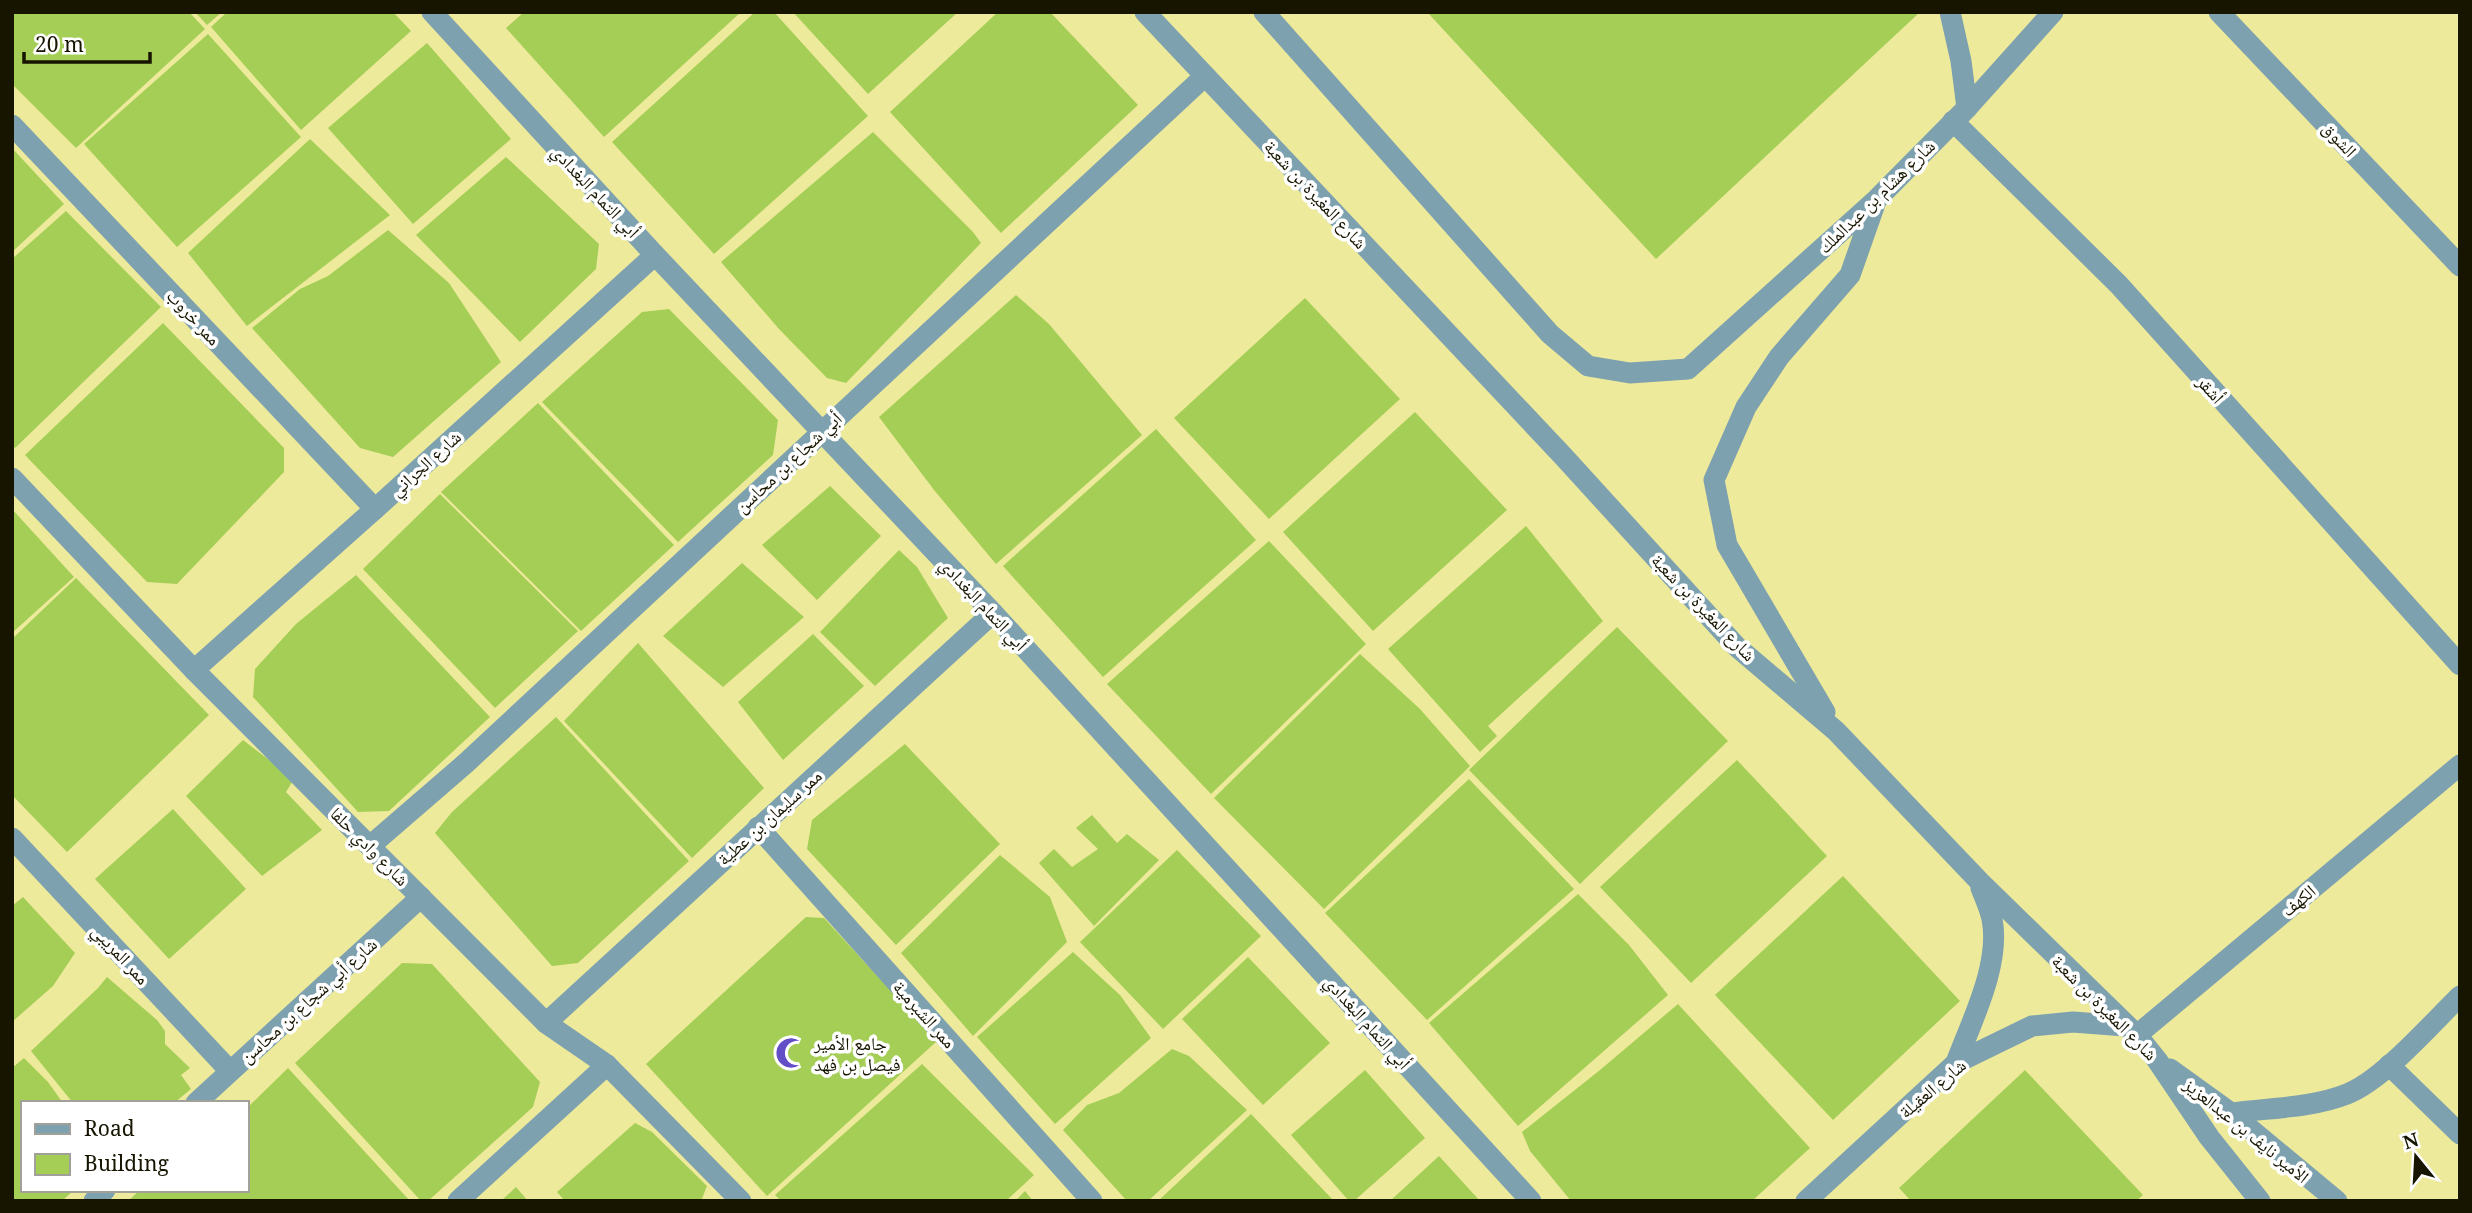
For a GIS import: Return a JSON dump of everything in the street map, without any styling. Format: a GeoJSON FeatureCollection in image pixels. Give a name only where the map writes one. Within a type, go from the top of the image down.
{"type":"FeatureCollection","features":[{"type":"Feature","properties":{"kind":"street","name":"أبي التمام البغدادي"},"geometry":{"type":"LineString","coordinates":[[432,12],[655,255],[993,613],[1531,1201]]}},
{"type":"Feature","properties":{"kind":"street","name":"شارع المغيرة بن شعبة"},"geometry":{"type":"LineString","coordinates":[[1145,12],[1563,456],[1737,647],[1836,731],[1980,882],[2131,1031],[2157,1060],[2208,1137],[2260,1201]]}},
{"type":"Feature","properties":{"kind":"street","name":"شارع هشام بن عبدالملك"},"geometry":{"type":"LineString","coordinates":[[1264,12],[1550,334],[1588,366],[1630,373],[1688,369],[1877,199],[1960,115],[2053,12]]}},
{"type":"Feature","properties":{"kind":"street"},"geometry":{"type":"LineString","coordinates":[[1950,12],[1961,61],[1960,115]]}},
{"type":"Feature","properties":{"kind":"street","name":"الشوق"},"geometry":{"type":"LineString","coordinates":[[2219,12],[2460,266]]}},
{"type":"Feature","properties":{"kind":"street","name":"أبي شجاع بن محاسن"},"geometry":{"type":"LineString","coordinates":[[369,846],[466,763],[1205,76]]}},
{"type":"Feature","properties":{"kind":"street","name":"أشقر"},"geometry":{"type":"LineString","coordinates":[[1960,115],[2119,285],[2460,665]]}},
{"type":"Feature","properties":{"kind":"street","name":"ممر خروب"},"geometry":{"type":"LineString","coordinates":[[12,125],[375,509]]}},
{"type":"Feature","properties":{"kind":"street"},"geometry":{"type":"LineString","coordinates":[[1836,731],[1727,545],[1713,480],[1746,407],[1779,356],[1850,275],[1877,199]]}},
{"type":"Feature","properties":{"kind":"street","name":"شارع الجراني"},"geometry":{"type":"LineString","coordinates":[[194,670],[655,255]]}},
{"type":"Feature","properties":{"kind":"street","name":"شارع وادي حلفا"},"geometry":{"type":"LineString","coordinates":[[12,478],[194,670],[546,1023],[607,1065],[741,1201]]}},
{"type":"Feature","properties":{"kind":"street","name":"ممر سليمان بن عطية"},"geometry":{"type":"LineString","coordinates":[[546,1023],[993,613]]}},
{"type":"Feature","properties":{"kind":"street","name":"الكهف"},"geometry":{"type":"LineString","coordinates":[[2131,1031],[2460,765]]}},
{"type":"Feature","properties":{"kind":"street","name":"ممر الشبرمية"},"geometry":{"type":"LineString","coordinates":[[758,827],[1092,1201]]}},
{"type":"Feature","properties":{"kind":"street","name":"ممر المريبي"},"geometry":{"type":"LineString","coordinates":[[12,838],[230,1071]]}},
{"type":"Feature","properties":{"kind":"street"},"geometry":{"type":"LineString","coordinates":[[1956,1063],[1986,984],[1992,948],[1992,921],[1980,882]]}},
{"type":"Feature","properties":{"kind":"street","name":"شارع أبي شجاع بن محاسن"},"geometry":{"type":"LineString","coordinates":[[198,1101],[421,898]]}},
{"type":"Feature","properties":{"kind":"street"},"geometry":{"type":"LineString","coordinates":[[2231,1113],[2323,1101],[2349,1093],[2374,1079],[2460,996]]}},
{"type":"Feature","properties":{"kind":"street","name":"شارع العقيلة"},"geometry":{"type":"LineString","coordinates":[[1806,1201],[1956,1063],[2032,1026],[2073,1022],[2131,1031]]}},
{"type":"Feature","properties":{"kind":"street","name":"الأمير نايف بن عبدالعزيز"},"geometry":{"type":"LineString","coordinates":[[2157,1060],[2231,1113],[2337,1201]]}},
{"type":"Feature","properties":{"kind":"street"},"geometry":{"type":"LineString","coordinates":[[458,1201],[607,1065]]}},
{"type":"Feature","properties":{"kind":"street"},"geometry":{"type":"LineString","coordinates":[[2389,1065],[2460,1134]]}},
{"type":"Feature","properties":{"kind":"building"},"geometry":{"type":"Polygon","coordinates":[[[12,12],[189,12],[205,29],[76,148],[12,84],[12,12]]]}},
{"type":"Feature","properties":{"kind":"building"},"geometry":{"type":"Polygon","coordinates":[[[195,12],[222,12],[207,25],[195,12]]]}},
{"type":"Feature","properties":{"kind":"building"},"geometry":{"type":"Polygon","coordinates":[[[227,12],[393,12],[411,31],[301,130],[211,27],[227,12]]]}},
{"type":"Feature","properties":{"kind":"building"},"geometry":{"type":"Polygon","coordinates":[[[524,12],[741,12],[604,137],[506,28],[524,12]]]}},
{"type":"Feature","properties":{"kind":"building"},"geometry":{"type":"Polygon","coordinates":[[[755,12],[774,12],[868,116],[714,254],[612,142],[755,12]]]}},
{"type":"Feature","properties":{"kind":"building"},"geometry":{"type":"Polygon","coordinates":[[[793,12],[958,12],[868,94],[793,12]]]}},
{"type":"Feature","properties":{"kind":"building"},"geometry":{"type":"Polygon","coordinates":[[[998,12],[1050,12],[1138,105],[1001,233],[890,112],[998,12]]]}},
{"type":"Feature","properties":{"kind":"building"},"geometry":{"type":"Polygon","coordinates":[[[1427,12],[1920,12],[1656,259],[1427,12]]]}},
{"type":"Feature","properties":{"kind":"building"},"geometry":{"type":"Polygon","coordinates":[[[208,34],[301,137],[177,247],[84,144],[208,34]]]}},
{"type":"Feature","properties":{"kind":"building"},"geometry":{"type":"Polygon","coordinates":[[[427,43],[511,139],[413,224],[328,128],[427,43]]]}},
{"type":"Feature","properties":{"kind":"building"},"geometry":{"type":"Polygon","coordinates":[[[873,132],[981,243],[846,383],[827,378],[779,329],[721,262],[873,132]]]}},
{"type":"Feature","properties":{"kind":"building"},"geometry":{"type":"Polygon","coordinates":[[[310,139],[390,215],[247,326],[188,253],[310,139]]]}},
{"type":"Feature","properties":{"kind":"building"},"geometry":{"type":"Polygon","coordinates":[[[12,148],[64,204],[12,252],[12,148]]]}},
{"type":"Feature","properties":{"kind":"building"},"geometry":{"type":"Polygon","coordinates":[[[506,157],[599,244],[596,269],[520,342],[416,235],[506,157]]]}},
{"type":"Feature","properties":{"kind":"building"},"geometry":{"type":"Polygon","coordinates":[[[66,211],[161,307],[15,448],[12,445],[12,259],[66,211]]]}},
{"type":"Feature","properties":{"kind":"building"},"geometry":{"type":"Polygon","coordinates":[[[388,230],[449,283],[501,362],[393,457],[360,448],[252,328],[300,289],[328,276],[388,230]]]}},
{"type":"Feature","properties":{"kind":"building"},"geometry":{"type":"Polygon","coordinates":[[[1016,295],[1049,324],[1142,435],[996,564],[934,490],[879,417],[1016,295]]]}},
{"type":"Feature","properties":{"kind":"building"},"geometry":{"type":"Polygon","coordinates":[[[1305,298],[1400,399],[1269,519],[1174,418],[1305,298]]]}},
{"type":"Feature","properties":{"kind":"building"},"geometry":{"type":"Polygon","coordinates":[[[669,309],[778,420],[773,455],[678,542],[542,402],[642,312],[669,309]]]}},
{"type":"Feature","properties":{"kind":"building"},"geometry":{"type":"Polygon","coordinates":[[[163,323],[284,448],[284,472],[177,584],[147,582],[25,455],[163,323]]]}},
{"type":"Feature","properties":{"kind":"building"},"geometry":{"type":"Polygon","coordinates":[[[538,403],[674,545],[581,631],[441,492],[538,403]]]}},
{"type":"Feature","properties":{"kind":"building"},"geometry":{"type":"Polygon","coordinates":[[[1415,412],[1507,510],[1373,631],[1283,532],[1415,412]]]}},
{"type":"Feature","properties":{"kind":"building"},"geometry":{"type":"Polygon","coordinates":[[[1156,429],[1256,540],[1103,677],[1003,566],[1156,429]]]}},
{"type":"Feature","properties":{"kind":"building"},"geometry":{"type":"Polygon","coordinates":[[[830,486],[881,536],[817,600],[762,545],[830,486]]]}},
{"type":"Feature","properties":{"kind":"building"},"geometry":{"type":"Polygon","coordinates":[[[440,494],[578,631],[495,708],[363,569],[440,494]]]}},
{"type":"Feature","properties":{"kind":"building"},"geometry":{"type":"Polygon","coordinates":[[[12,509],[74,577],[12,633],[12,509]]]}},
{"type":"Feature","properties":{"kind":"building"},"geometry":{"type":"Polygon","coordinates":[[[1526,526],[1603,621],[1488,726],[1497,736],[1480,752],[1388,649],[1526,526]]]}},
{"type":"Feature","properties":{"kind":"building"},"geometry":{"type":"Polygon","coordinates":[[[1269,541],[1366,644],[1211,794],[1107,684],[1269,541]]]}},
{"type":"Feature","properties":{"kind":"building"},"geometry":{"type":"Polygon","coordinates":[[[899,550],[917,567],[948,618],[875,686],[820,632],[899,550]]]}},
{"type":"Feature","properties":{"kind":"building"},"geometry":{"type":"Polygon","coordinates":[[[742,563],[804,617],[723,687],[663,636],[742,563]]]}},
{"type":"Feature","properties":{"kind":"building"},"geometry":{"type":"Polygon","coordinates":[[[356,575],[490,717],[389,811],[358,812],[253,697],[255,669],[296,624],[356,575]]]}},
{"type":"Feature","properties":{"kind":"building"},"geometry":{"type":"Polygon","coordinates":[[[76,578],[209,715],[67,852],[12,795],[12,639],[76,578]]]}},
{"type":"Feature","properties":{"kind":"building"},"geometry":{"type":"Polygon","coordinates":[[[1617,627],[1728,741],[1580,884],[1469,770],[1617,627]]]}},
{"type":"Feature","properties":{"kind":"building"},"geometry":{"type":"Polygon","coordinates":[[[813,634],[864,686],[783,760],[738,702],[813,634]]]}},
{"type":"Feature","properties":{"kind":"building"},"geometry":{"type":"Polygon","coordinates":[[[638,643],[764,788],[692,858],[564,721],[638,643]]]}},
{"type":"Feature","properties":{"kind":"building"},"geometry":{"type":"Polygon","coordinates":[[[1360,654],[1420,709],[1470,766],[1324,909],[1214,798],[1360,654]]]}},
{"type":"Feature","properties":{"kind":"building"},"geometry":{"type":"Polygon","coordinates":[[[556,717],[689,861],[578,963],[552,966],[435,833],[452,812],[556,717]]]}},
{"type":"Feature","properties":{"kind":"building"},"geometry":{"type":"Polygon","coordinates":[[[243,740],[294,779],[286,792],[322,830],[262,876],[186,796],[243,740]]]}},
{"type":"Feature","properties":{"kind":"building"},"geometry":{"type":"Polygon","coordinates":[[[905,744],[1000,844],[896,945],[807,849],[812,820],[905,744]]]}},
{"type":"Feature","properties":{"kind":"building"},"geometry":{"type":"Polygon","coordinates":[[[1737,760],[1827,856],[1691,983],[1600,887],[1737,760]]]}},
{"type":"Feature","properties":{"kind":"building"},"geometry":{"type":"Polygon","coordinates":[[[1469,779],[1574,889],[1427,1020],[1325,913],[1469,779]]]}},
{"type":"Feature","properties":{"kind":"building"},"geometry":{"type":"Polygon","coordinates":[[[173,809],[246,889],[169,959],[95,879],[173,809]]]}},
{"type":"Feature","properties":{"kind":"building"},"geometry":{"type":"Polygon","coordinates":[[[1092,815],[1117,843],[1127,834],[1159,860],[1094,926],[1039,863],[1054,849],[1072,867],[1098,849],[1076,828],[1092,815]]]}},
{"type":"Feature","properties":{"kind":"building"},"geometry":{"type":"Polygon","coordinates":[[[1177,850],[1261,936],[1163,1029],[1080,942],[1177,850]]]}},
{"type":"Feature","properties":{"kind":"building"},"geometry":{"type":"Polygon","coordinates":[[[1000,855],[1050,897],[1067,942],[973,1036],[901,953],[1000,855]]]}},
{"type":"Feature","properties":{"kind":"building"},"geometry":{"type":"Polygon","coordinates":[[[1843,876],[1960,1001],[1833,1120],[1715,995],[1843,876]]]}},
{"type":"Feature","properties":{"kind":"building"},"geometry":{"type":"Polygon","coordinates":[[[1578,894],[1629,945],[1668,995],[1518,1126],[1429,1023],[1578,894]]]}},
{"type":"Feature","properties":{"kind":"building"},"geometry":{"type":"Polygon","coordinates":[[[23,897],[75,953],[53,986],[12,1022],[12,906],[23,897]]]}},
{"type":"Feature","properties":{"kind":"building","name":"جامع الأمير فيصل بن فهد"},"geometry":{"type":"Polygon","coordinates":[[[806,917],[824,918],[937,1041],[767,1196],[646,1064],[806,917]]]}},
{"type":"Feature","properties":{"kind":"building"},"geometry":{"type":"Polygon","coordinates":[[[1073,952],[1120,995],[1151,1038],[1055,1124],[977,1037],[1073,952]]]}},
{"type":"Feature","properties":{"kind":"building"},"geometry":{"type":"Polygon","coordinates":[[[1248,957],[1330,1043],[1263,1105],[1182,1019],[1248,957]]]}},
{"type":"Feature","properties":{"kind":"building"},"geometry":{"type":"Polygon","coordinates":[[[402,963],[432,964],[540,1082],[533,1107],[428,1201],[421,1201],[295,1063],[402,963]]]}},
{"type":"Feature","properties":{"kind":"building"},"geometry":{"type":"Polygon","coordinates":[[[107,977],[157,1020],[165,1031],[165,1044],[190,1068],[181,1075],[191,1089],[176,1101],[71,1101],[31,1051],[107,977]]]}},
{"type":"Feature","properties":{"kind":"building"},"geometry":{"type":"Polygon","coordinates":[[[1678,1004],[1810,1148],[1752,1201],[1571,1201],[1530,1151],[1522,1132],[1678,1004]]]}},
{"type":"Feature","properties":{"kind":"building"},"geometry":{"type":"Polygon","coordinates":[[[1172,1049],[1189,1056],[1247,1110],[1148,1201],[1127,1201],[1063,1130],[1087,1105],[1119,1093],[1172,1049]]]}},
{"type":"Feature","properties":{"kind":"building"},"geometry":{"type":"Polygon","coordinates":[[[24,1058],[48,1082],[62,1101],[21,1101],[21,1192],[72,1192],[62,1201],[12,1201],[12,1068],[24,1058]]]}},
{"type":"Feature","properties":{"kind":"building"},"geometry":{"type":"Polygon","coordinates":[[[922,1064],[1034,1175],[1006,1201],[781,1201],[775,1195],[922,1064]]]}},
{"type":"Feature","properties":{"kind":"building"},"geometry":{"type":"Polygon","coordinates":[[[288,1068],[410,1201],[128,1201],[138,1192],[248,1192],[248,1107],[288,1068]]]}},
{"type":"Feature","properties":{"kind":"building"},"geometry":{"type":"Polygon","coordinates":[[[1365,1070],[1425,1138],[1354,1201],[1349,1201],[1291,1135],[1365,1070]]]}},
{"type":"Feature","properties":{"kind":"building"},"geometry":{"type":"Polygon","coordinates":[[[2025,1070],[2143,1195],[2136,1201],[1911,1201],[1899,1188],[2025,1070]]]}},
{"type":"Feature","properties":{"kind":"building"},"geometry":{"type":"Polygon","coordinates":[[[1251,1114],[1334,1201],[1158,1201],[1251,1114]]]}},
{"type":"Feature","properties":{"kind":"building"},"geometry":{"type":"Polygon","coordinates":[[[635,1123],[652,1132],[707,1186],[701,1201],[565,1201],[557,1192],[635,1123]]]}},
{"type":"Feature","properties":{"kind":"building"},"geometry":{"type":"Polygon","coordinates":[[[1439,1156],[1480,1201],[1390,1201],[1439,1156]]]}},
{"type":"Feature","properties":{"kind":"building"},"geometry":{"type":"Polygon","coordinates":[[[516,1187],[528,1201],[501,1201],[516,1187]]]}},
{"type":"Feature","properties":{"kind":"building"},"geometry":{"type":"Polygon","coordinates":[[[1025,1191],[1033,1201],[1015,1201],[1025,1191]]]}},
{"type":"Feature","properties":{"kind":"place","name":"جامع الأمير فيصل بن فهد"},"geometry":{"type":"Point","coordinates":[791,1053]}}]}
